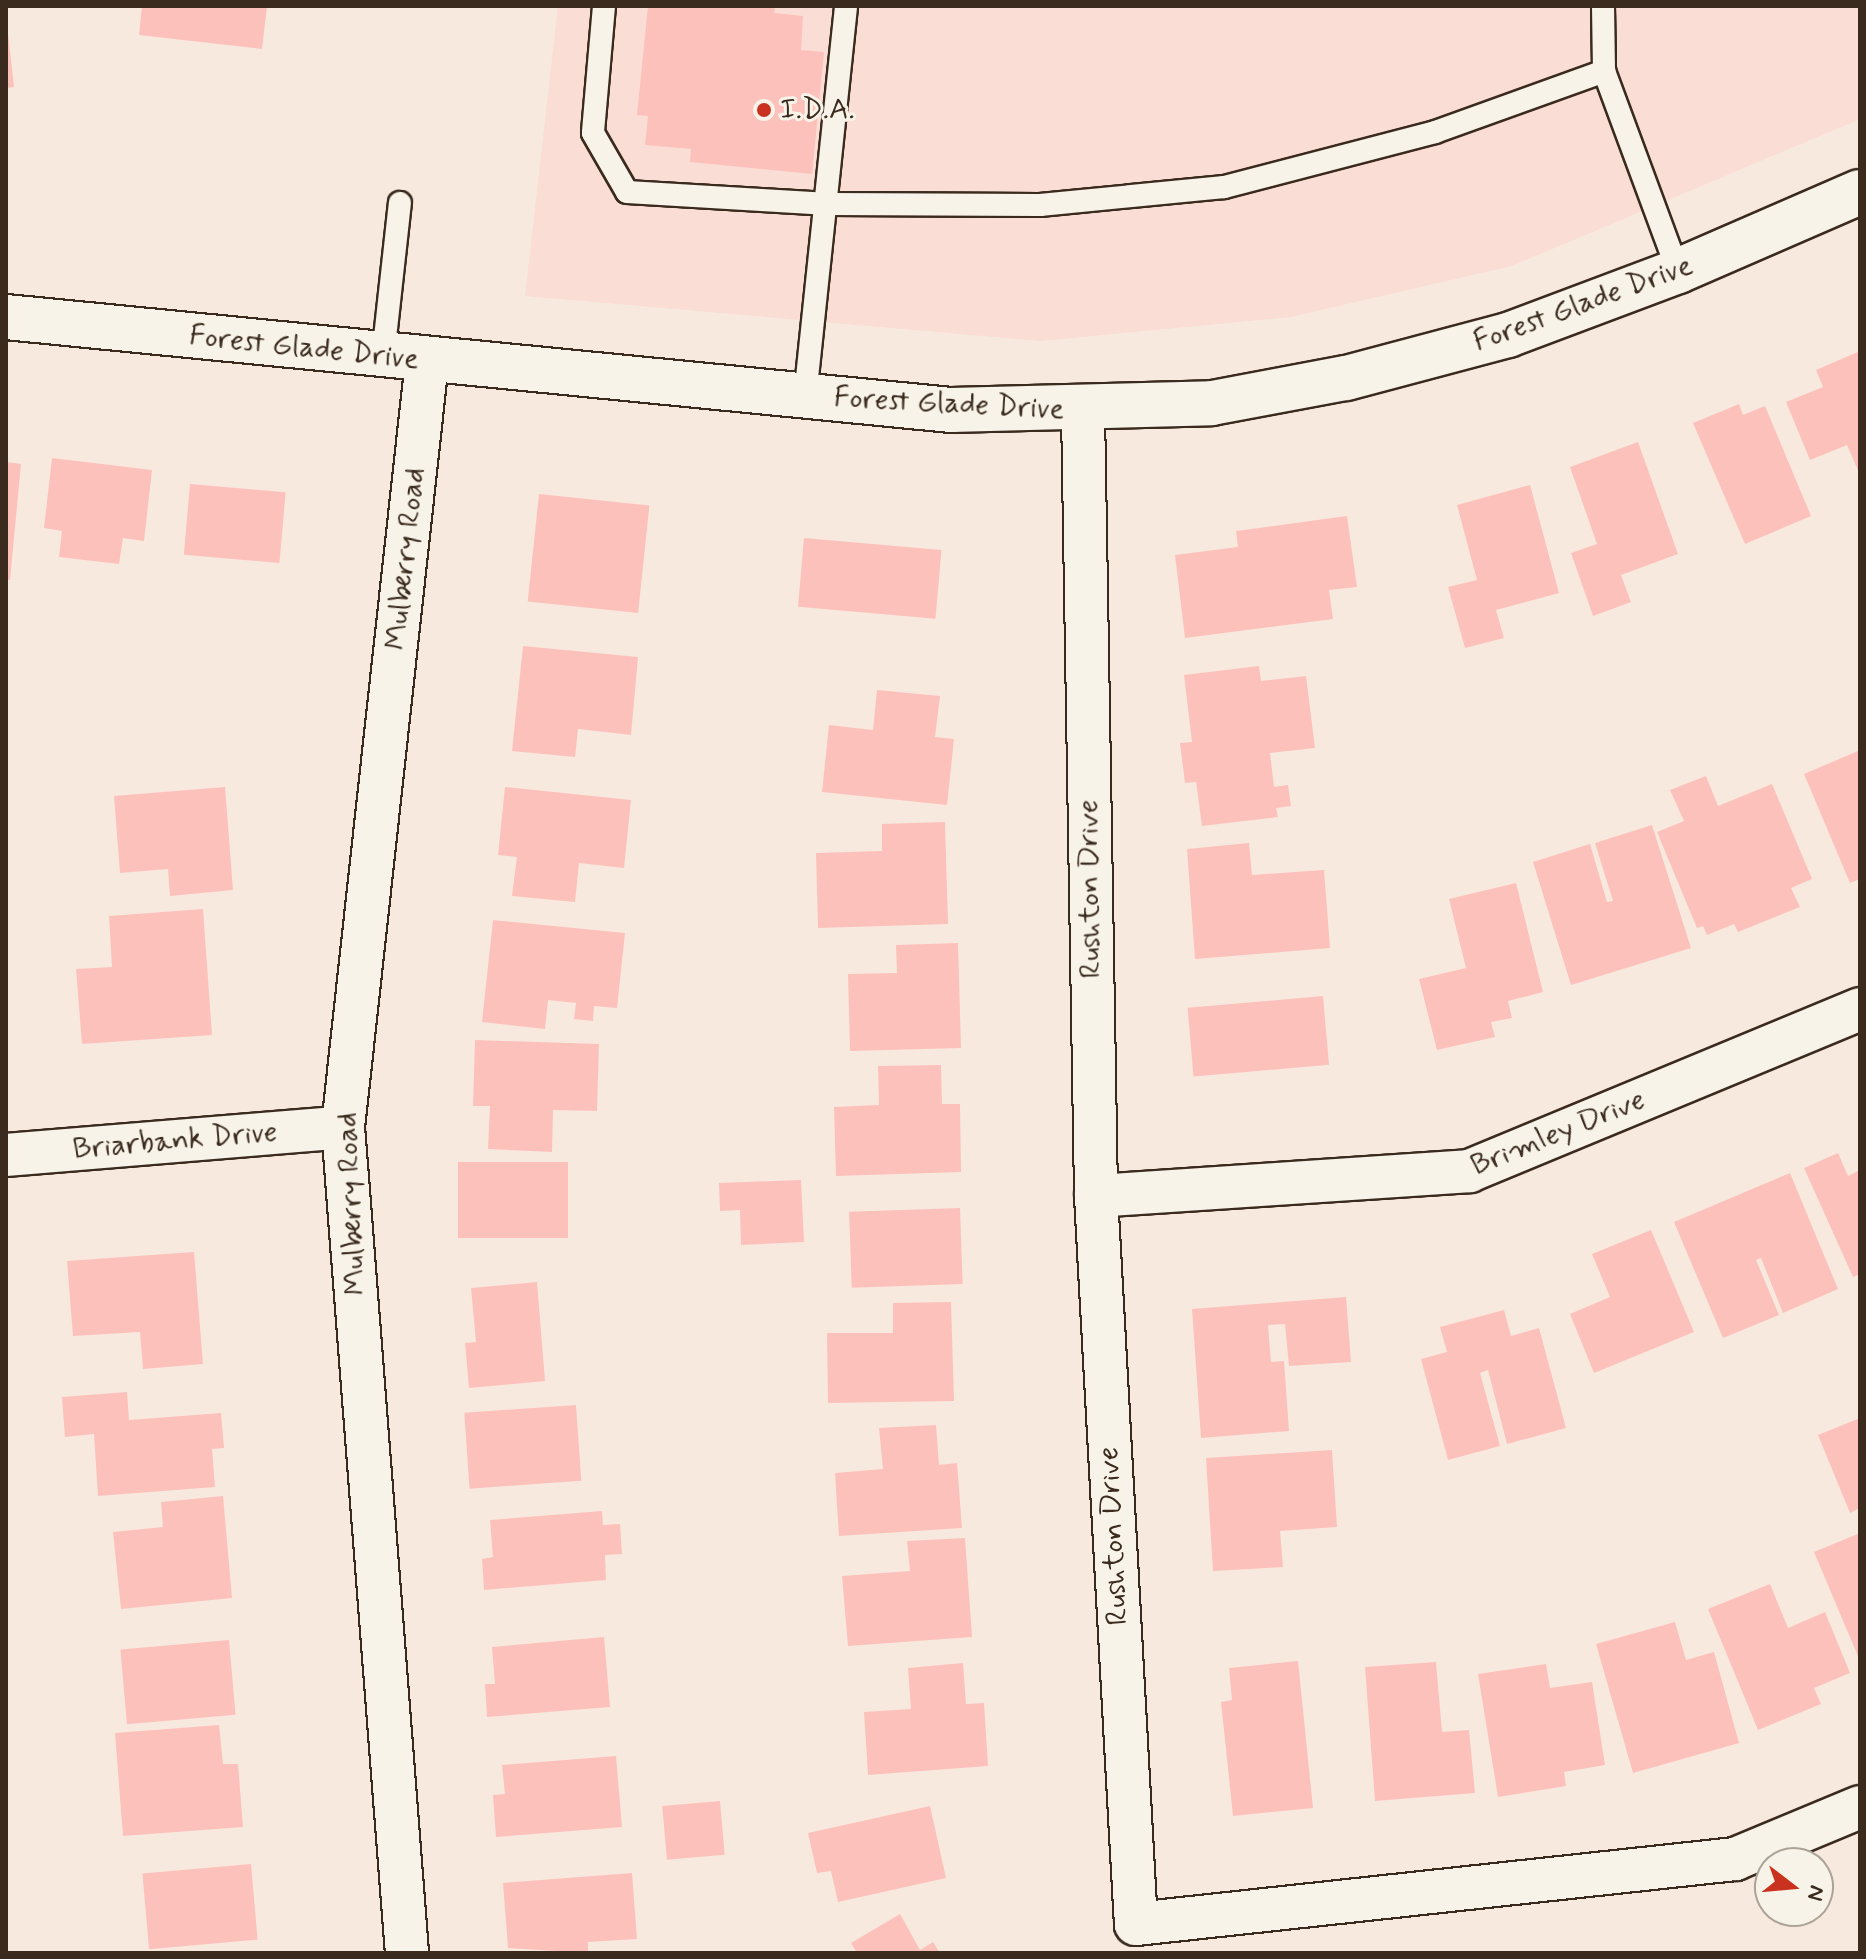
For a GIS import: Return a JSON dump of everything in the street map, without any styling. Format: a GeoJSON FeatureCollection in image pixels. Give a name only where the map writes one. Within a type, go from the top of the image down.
{"type":"FeatureCollection","features":[{"type":"Feature","properties":{"kind":"street","name":"Forest Glade Drive"},"geometry":{"type":"LineString","coordinates":[[6,317],[427,361],[951,410],[1083,410],[1212,403],[1346,378],[1508,335],[1678,271],[1860,192]]}},
{"type":"Feature","properties":{"kind":"street","name":"Mulberry Road"},"geometry":{"type":"LineString","coordinates":[[407,1953],[343,1127],[427,361]]}},
{"type":"Feature","properties":{"kind":"street","name":"Rushton Drive"},"geometry":{"type":"LineString","coordinates":[[1083,410],[1096,1196],[1136,1924],[1735,1859],[1860,1807]]}},
{"type":"Feature","properties":{"kind":"street","name":"Brimley Drive"},"geometry":{"type":"LineString","coordinates":[[1096,1196],[1469,1171],[1860,1009]]}},
{"type":"Feature","properties":{"kind":"street","name":"Briarbank Drive"},"geometry":{"type":"LineString","coordinates":[[6,1155],[343,1127]]}},
{"type":"Feature","properties":{"kind":"lane"},"geometry":{"type":"LineString","coordinates":[[604,6],[593,133],[627,192],[829,204],[1040,205],[1224,187],[1435,132],[1604,71]]}},
{"type":"Feature","properties":{"kind":"lane"},"geometry":{"type":"LineString","coordinates":[[805,397],[829,204],[846,6]]}},
{"type":"Feature","properties":{"kind":"lane"},"geometry":{"type":"LineString","coordinates":[[1603,6],[1604,71],[1678,271]]}},
{"type":"Feature","properties":{"kind":"lane"},"geometry":{"type":"LineString","coordinates":[[383,356],[400,203]]}},
{"type":"Feature","properties":{"kind":"shaded area"},"geometry":{"type":"Polygon","coordinates":[[[558,6],[1860,6],[1860,119],[1512,266],[1291,317],[1041,341],[525,296],[558,6]]]}},
{"type":"Feature","properties":{"kind":"building"},"geometry":{"type":"Polygon","coordinates":[[[142,6],[267,6],[262,49],[139,35],[142,6]]]}},
{"type":"Feature","properties":{"kind":"building"},"geometry":{"type":"Polygon","coordinates":[[[648,6],[775,6],[774,13],[803,16],[801,50],[824,52],[812,174],[690,162],[691,149],[645,145],[648,116],[637,115],[648,6]]]}},
{"type":"Feature","properties":{"kind":"building"},"geometry":{"type":"Polygon","coordinates":[[[6,34],[14,87],[6,88],[6,34]]]}},
{"type":"Feature","properties":{"kind":"building"},"geometry":{"type":"Polygon","coordinates":[[[1860,351],[1860,475],[1847,445],[1810,460],[1786,402],[1823,387],[1816,370],[1860,351]]]}},
{"type":"Feature","properties":{"kind":"building"},"geometry":{"type":"Polygon","coordinates":[[[1739,404],[1743,415],[1765,406],[1811,516],[1745,544],[1693,423],[1739,404]]]}},
{"type":"Feature","properties":{"kind":"building"},"geometry":{"type":"Polygon","coordinates":[[[1638,442],[1678,554],[1621,575],[1631,602],[1593,616],[1571,553],[1597,544],[1570,467],[1638,442]]]}},
{"type":"Feature","properties":{"kind":"building"},"geometry":{"type":"Polygon","coordinates":[[[52,458],[152,470],[144,541],[123,538],[119,564],[59,557],[62,531],[44,528],[52,458]]]}},
{"type":"Feature","properties":{"kind":"building"},"geometry":{"type":"Polygon","coordinates":[[[6,462],[21,464],[10,580],[6,579],[6,462]]]}},
{"type":"Feature","properties":{"kind":"building"},"geometry":{"type":"Polygon","coordinates":[[[190,484],[286,492],[279,563],[184,555],[190,484]]]}},
{"type":"Feature","properties":{"kind":"building"},"geometry":{"type":"Polygon","coordinates":[[[1530,485],[1559,593],[1496,610],[1504,638],[1465,648],[1448,587],[1477,580],[1457,505],[1530,485]]]}},
{"type":"Feature","properties":{"kind":"building"},"geometry":{"type":"Polygon","coordinates":[[[539,494],[649,506],[638,613],[528,601],[539,494]]]}},
{"type":"Feature","properties":{"kind":"building"},"geometry":{"type":"Polygon","coordinates":[[[1347,516],[1357,587],[1329,590],[1333,619],[1185,638],[1175,555],[1238,547],[1236,531],[1347,516]]]}},
{"type":"Feature","properties":{"kind":"building"},"geometry":{"type":"Polygon","coordinates":[[[804,538],[941,550],[935,619],[798,607],[804,538]]]}},
{"type":"Feature","properties":{"kind":"building"},"geometry":{"type":"Polygon","coordinates":[[[523,646],[638,657],[631,735],[578,729],[575,757],[512,751],[523,646]]]}},
{"type":"Feature","properties":{"kind":"building"},"geometry":{"type":"Polygon","coordinates":[[[1259,666],[1261,681],[1306,676],[1315,748],[1270,753],[1274,787],[1288,785],[1291,806],[1276,808],[1278,817],[1202,826],[1196,782],[1185,783],[1180,743],[1192,742],[1184,675],[1259,666]]]}},
{"type":"Feature","properties":{"kind":"building"},"geometry":{"type":"Polygon","coordinates":[[[877,690],[940,696],[935,737],[954,739],[947,805],[822,792],[829,725],[873,730],[877,690]]]}},
{"type":"Feature","properties":{"kind":"building"},"geometry":{"type":"Polygon","coordinates":[[[1858,751],[1860,879],[1850,883],[1804,774],[1858,751]]]}},
{"type":"Feature","properties":{"kind":"building"},"geometry":{"type":"Polygon","coordinates":[[[1706,776],[1718,806],[1772,784],[1812,879],[1791,888],[1800,907],[1738,932],[1734,924],[1707,935],[1703,926],[1697,928],[1657,832],[1684,821],[1670,790],[1706,776]]]}},
{"type":"Feature","properties":{"kind":"building"},"geometry":{"type":"Polygon","coordinates":[[[225,787],[233,890],[170,896],[168,869],[120,873],[114,796],[225,787]]]}},
{"type":"Feature","properties":{"kind":"building"},"geometry":{"type":"Polygon","coordinates":[[[505,787],[631,800],[624,868],[579,863],[575,902],[512,896],[517,857],[498,855],[505,787]]]}},
{"type":"Feature","properties":{"kind":"building"},"geometry":{"type":"Polygon","coordinates":[[[945,822],[948,924],[818,928],[816,853],[882,851],[882,824],[945,822]]]}},
{"type":"Feature","properties":{"kind":"building"},"geometry":{"type":"Polygon","coordinates":[[[1652,825],[1691,948],[1571,985],[1533,862],[1590,844],[1607,902],[1613,901],[1595,843],[1652,825]]]}},
{"type":"Feature","properties":{"kind":"building"},"geometry":{"type":"Polygon","coordinates":[[[1249,843],[1252,875],[1324,870],[1330,948],[1195,959],[1187,849],[1249,843]]]}},
{"type":"Feature","properties":{"kind":"building"},"geometry":{"type":"Polygon","coordinates":[[[1516,883],[1543,992],[1508,1001],[1512,1018],[1491,1022],[1495,1037],[1437,1050],[1419,979],[1466,968],[1449,899],[1516,883]]]}},
{"type":"Feature","properties":{"kind":"building"},"geometry":{"type":"Polygon","coordinates":[[[203,909],[212,1035],[82,1044],[76,969],[112,967],[109,916],[203,909]]]}},
{"type":"Feature","properties":{"kind":"building"},"geometry":{"type":"Polygon","coordinates":[[[493,920],[625,933],[617,1008],[594,1006],[593,1021],[574,1019],[576,1003],[548,1000],[545,1029],[482,1022],[493,920]]]}},
{"type":"Feature","properties":{"kind":"building"},"geometry":{"type":"Polygon","coordinates":[[[958,943],[961,1048],[850,1051],[848,974],[897,973],[896,945],[958,943]]]}},
{"type":"Feature","properties":{"kind":"building"},"geometry":{"type":"Polygon","coordinates":[[[1323,996],[1329,1065],[1194,1077],[1188,1008],[1323,996]]]}},
{"type":"Feature","properties":{"kind":"building"},"geometry":{"type":"Polygon","coordinates":[[[475,1040],[599,1044],[597,1111],[553,1110],[552,1152],[488,1149],[490,1106],[473,1106],[475,1040]]]}},
{"type":"Feature","properties":{"kind":"building"},"geometry":{"type":"Polygon","coordinates":[[[941,1065],[942,1104],[960,1104],[961,1172],[836,1176],[834,1107],[879,1105],[878,1066],[941,1065]]]}},
{"type":"Feature","properties":{"kind":"building"},"geometry":{"type":"Polygon","coordinates":[[[1838,1153],[1848,1176],[1860,1170],[1860,1274],[1853,1277],[1804,1168],[1838,1153]]]}},
{"type":"Feature","properties":{"kind":"building"},"geometry":{"type":"Polygon","coordinates":[[[458,1162],[568,1162],[568,1238],[458,1238],[458,1162]]]}},
{"type":"Feature","properties":{"kind":"building"},"geometry":{"type":"Polygon","coordinates":[[[1790,1173],[1838,1289],[1783,1313],[1761,1258],[1756,1260],[1779,1315],[1723,1338],[1674,1222],[1790,1173]]]}},
{"type":"Feature","properties":{"kind":"building"},"geometry":{"type":"Polygon","coordinates":[[[801,1180],[804,1242],[741,1245],[740,1210],[720,1211],[719,1183],[801,1180]]]}},
{"type":"Feature","properties":{"kind":"building"},"geometry":{"type":"Polygon","coordinates":[[[960,1208],[963,1284],[852,1288],[849,1212],[960,1208]]]}},
{"type":"Feature","properties":{"kind":"building"},"geometry":{"type":"Polygon","coordinates":[[[1651,1230],[1694,1332],[1594,1373],[1570,1314],[1610,1297],[1592,1254],[1651,1230]]]}},
{"type":"Feature","properties":{"kind":"building"},"geometry":{"type":"Polygon","coordinates":[[[194,1252],[203,1364],[143,1369],[140,1332],[73,1336],[67,1261],[194,1252]]]}},
{"type":"Feature","properties":{"kind":"building"},"geometry":{"type":"Polygon","coordinates":[[[537,1282],[545,1381],[469,1388],[465,1343],[476,1342],[471,1288],[537,1282]]]}},
{"type":"Feature","properties":{"kind":"building"},"geometry":{"type":"Polygon","coordinates":[[[1346,1297],[1351,1362],[1289,1366],[1285,1324],[1268,1325],[1271,1362],[1284,1361],[1289,1431],[1201,1438],[1192,1309],[1346,1297]]]}},
{"type":"Feature","properties":{"kind":"building"},"geometry":{"type":"Polygon","coordinates":[[[951,1302],[954,1401],[828,1403],[827,1333],[893,1333],[893,1303],[951,1302]]]}},
{"type":"Feature","properties":{"kind":"building"},"geometry":{"type":"Polygon","coordinates":[[[1504,1310],[1511,1336],[1539,1328],[1566,1428],[1507,1444],[1488,1370],[1480,1373],[1500,1446],[1448,1460],[1421,1359],[1447,1352],[1440,1327],[1504,1310]]]}},
{"type":"Feature","properties":{"kind":"building"},"geometry":{"type":"Polygon","coordinates":[[[127,1392],[129,1420],[221,1413],[224,1448],[212,1449],[215,1487],[98,1496],[94,1434],[65,1437],[62,1397],[127,1392]]]}},
{"type":"Feature","properties":{"kind":"building"},"geometry":{"type":"Polygon","coordinates":[[[576,1405],[581,1481],[470,1489],[464,1413],[576,1405]]]}},
{"type":"Feature","properties":{"kind":"building"},"geometry":{"type":"Polygon","coordinates":[[[1860,1418],[1860,1508],[1850,1513],[1818,1435],[1860,1418]]]}},
{"type":"Feature","properties":{"kind":"building"},"geometry":{"type":"Polygon","coordinates":[[[936,1425],[939,1465],[957,1463],[962,1528],[839,1536],[835,1473],[883,1469],[879,1428],[936,1425]]]}},
{"type":"Feature","properties":{"kind":"building"},"geometry":{"type":"Polygon","coordinates":[[[1332,1450],[1337,1527],[1280,1531],[1283,1567],[1213,1571],[1206,1458],[1332,1450]]]}},
{"type":"Feature","properties":{"kind":"building"},"geometry":{"type":"Polygon","coordinates":[[[223,1496],[232,1598],[121,1609],[113,1532],[163,1527],[161,1502],[223,1496]]]}},
{"type":"Feature","properties":{"kind":"building"},"geometry":{"type":"Polygon","coordinates":[[[602,1511],[603,1525],[620,1524],[622,1554],[605,1555],[606,1580],[484,1590],[482,1559],[493,1557],[490,1520],[602,1511]]]}},
{"type":"Feature","properties":{"kind":"building"},"geometry":{"type":"Polygon","coordinates":[[[1860,1533],[1860,1661],[1814,1552],[1860,1533]]]}},
{"type":"Feature","properties":{"kind":"building"},"geometry":{"type":"Polygon","coordinates":[[[965,1538],[972,1637],[848,1646],[842,1576],[910,1571],[907,1541],[965,1538]]]}},
{"type":"Feature","properties":{"kind":"building"},"geometry":{"type":"Polygon","coordinates":[[[1770,1584],[1788,1628],[1825,1612],[1850,1673],[1814,1688],[1821,1704],[1758,1730],[1708,1609],[1770,1584]]]}},
{"type":"Feature","properties":{"kind":"building"},"geometry":{"type":"Polygon","coordinates":[[[1675,1622],[1686,1660],[1714,1652],[1739,1743],[1633,1773],[1596,1644],[1675,1622]]]}},
{"type":"Feature","properties":{"kind":"building"},"geometry":{"type":"Polygon","coordinates":[[[604,1637],[610,1707],[487,1717],[485,1684],[495,1684],[492,1647],[604,1637]]]}},
{"type":"Feature","properties":{"kind":"building"},"geometry":{"type":"Polygon","coordinates":[[[229,1640],[236,1715],[127,1724],[120,1649],[229,1640]]]}},
{"type":"Feature","properties":{"kind":"building"},"geometry":{"type":"Polygon","coordinates":[[[1298,1661],[1313,1808],[1233,1816],[1221,1702],[1232,1700],[1229,1668],[1298,1661]]]}},
{"type":"Feature","properties":{"kind":"building"},"geometry":{"type":"Polygon","coordinates":[[[1436,1662],[1442,1732],[1469,1730],[1475,1793],[1375,1801],[1365,1667],[1436,1662]]]}},
{"type":"Feature","properties":{"kind":"building"},"geometry":{"type":"Polygon","coordinates":[[[963,1663],[966,1704],[984,1703],[988,1766],[868,1775],[864,1712],[911,1709],[908,1668],[963,1663]]]}},
{"type":"Feature","properties":{"kind":"building"},"geometry":{"type":"Polygon","coordinates":[[[1546,1664],[1550,1688],[1592,1682],[1605,1765],[1564,1772],[1566,1786],[1498,1797],[1478,1674],[1546,1664]]]}},
{"type":"Feature","properties":{"kind":"building"},"geometry":{"type":"Polygon","coordinates":[[[219,1725],[223,1764],[238,1764],[243,1827],[123,1836],[115,1733],[219,1725]]]}},
{"type":"Feature","properties":{"kind":"building"},"geometry":{"type":"Polygon","coordinates":[[[616,1756],[622,1827],[496,1837],[493,1795],[505,1794],[502,1765],[616,1756]]]}},
{"type":"Feature","properties":{"kind":"building"},"geometry":{"type":"Polygon","coordinates":[[[720,1801],[725,1855],[667,1860],[662,1806],[720,1801]]]}},
{"type":"Feature","properties":{"kind":"building"},"geometry":{"type":"Polygon","coordinates":[[[930,1806],[946,1878],[838,1902],[831,1871],[817,1873],[808,1833],[930,1806]]]}},
{"type":"Feature","properties":{"kind":"building"},"geometry":{"type":"Polygon","coordinates":[[[251,1864],[258,1940],[149,1949],[142,1873],[251,1864]]]}},
{"type":"Feature","properties":{"kind":"building"},"geometry":{"type":"Polygon","coordinates":[[[632,1873],[637,1939],[588,1942],[588,1953],[508,1948],[503,1883],[632,1873]]]}},
{"type":"Feature","properties":{"kind":"building"},"geometry":{"type":"Polygon","coordinates":[[[900,1914],[920,1950],[933,1942],[940,1953],[857,1953],[851,1943],[900,1914]]]}},
{"type":"Feature","properties":{"kind":"place","name":"I.D.A."},"geometry":{"type":"Point","coordinates":[764,110]}}]}
